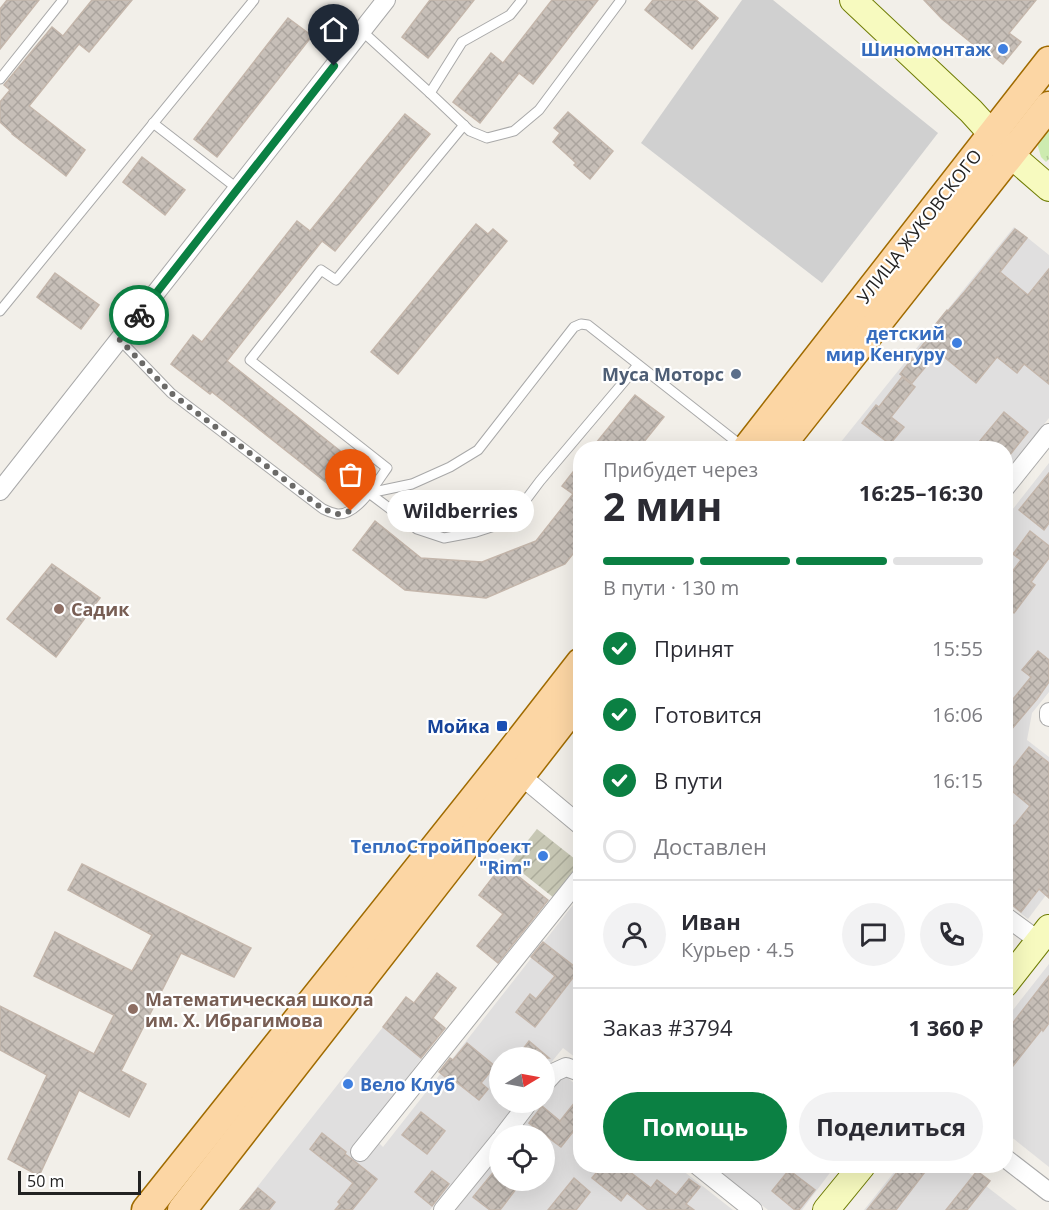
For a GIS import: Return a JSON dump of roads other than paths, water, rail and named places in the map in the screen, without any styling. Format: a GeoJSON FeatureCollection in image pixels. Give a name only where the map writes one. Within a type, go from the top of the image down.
{"type":"FeatureCollection","features":[{"type":"Feature","properties":{"kind":"main road","name":"УЛИЦА ЖУКОВСКОГО"},"geometry":{"type":"LineString","coordinates":[[751,441],[1049,61]]}},
{"type":"Feature","properties":{"kind":"main road"},"geometry":{"type":"LineString","coordinates":[[785,441],[1049,106]]}},
{"type":"Feature","properties":{"kind":"main road"},"geometry":{"type":"LineString","coordinates":[[146,1210],[573,672]]}},
{"type":"Feature","properties":{"kind":"main road"},"geometry":{"type":"LineString","coordinates":[[182,1210],[573,708]]}},
{"type":"Feature","properties":{"kind":"street"},"geometry":{"type":"LineString","coordinates":[[0,491],[9,474],[119,339],[386,0]]}},
{"type":"Feature","properties":{"kind":"street"},"geometry":{"type":"LineString","coordinates":[[853,0],[971,111],[1011,155],[1049,188]]}},
{"type":"Feature","properties":{"kind":"street"},"geometry":{"type":"LineString","coordinates":[[1013,478],[1049,433]]}},
{"type":"Feature","properties":{"kind":"street"},"geometry":{"type":"LineString","coordinates":[[1049,712],[1049,717]]}},
{"type":"Feature","properties":{"kind":"street"},"geometry":{"type":"LineString","coordinates":[[520,775],[573,819]]}},
{"type":"Feature","properties":{"kind":"street"},"geometry":{"type":"LineString","coordinates":[[360,1152],[573,887]]}},
{"type":"Feature","properties":{"kind":"street"},"geometry":{"type":"LineString","coordinates":[[1013,920],[1044,934],[1013,974]]}},
{"type":"Feature","properties":{"kind":"street"},"geometry":{"type":"LineString","coordinates":[[555,1072],[573,1069]]}},
{"type":"Feature","properties":{"kind":"street"},"geometry":{"type":"LineString","coordinates":[[511,1125],[521,1113]]}},
{"type":"Feature","properties":{"kind":"street"},"geometry":{"type":"LineString","coordinates":[[443,1210],[489,1154]]}},
{"type":"Feature","properties":{"kind":"street"},"geometry":{"type":"LineString","coordinates":[[1013,1164],[1049,1192]]}},
{"type":"Feature","properties":{"kind":"street"},"geometry":{"type":"LineString","coordinates":[[707,1173],[753,1210]]}},
{"type":"Feature","properties":{"kind":"street"},"geometry":{"type":"LineString","coordinates":[[826,1210],[856,1173]]}},
{"type":"Feature","properties":{"kind":"lane"},"geometry":{"type":"LineString","coordinates":[[0,79],[63,0]]}},
{"type":"Feature","properties":{"kind":"lane"},"geometry":{"type":"LineString","coordinates":[[0,311],[254,0]]}},
{"type":"Feature","properties":{"kind":"lane"},"geometry":{"type":"LineString","coordinates":[[430,93],[462,42],[510,15],[522,0]]}},
{"type":"Feature","properties":{"kind":"lane"},"geometry":{"type":"LineString","coordinates":[[362,31],[470,131],[486,138],[514,131],[539,110],[621,0]]}},
{"type":"Feature","properties":{"kind":"lane"},"geometry":{"type":"LineString","coordinates":[[153,123],[238,189]]}},
{"type":"Feature","properties":{"kind":"lane"},"geometry":{"type":"LineString","coordinates":[[119,339],[171,393],[323,509],[338,514],[351,511],[369,493],[387,468],[250,360],[321,270],[336,280],[464,125]]}},
{"type":"Feature","properties":{"kind":"lane"},"geometry":{"type":"LineString","coordinates":[[369,493],[412,484],[478,450],[577,325],[581,324],[588,326],[737,441]]}},
{"type":"Feature","properties":{"kind":"lane"},"geometry":{"type":"LineString","coordinates":[[574,441],[638,365]]}},
{"type":"Feature","properties":{"kind":"lane"},"geometry":{"type":"LineString","coordinates":[[369,493],[417,529],[444,538],[476,532],[510,521],[573,442]]}},
{"type":"Feature","properties":{"kind":"place","name":"Шиномонтаж"},"geometry":{"type":"Point","coordinates":[1003,49]}},
{"type":"Feature","properties":{"kind":"place","name":"детский мир Кенгуру"},"geometry":{"type":"Point","coordinates":[957,343]}},
{"type":"Feature","properties":{"kind":"place","name":"Муса Моторс"},"geometry":{"type":"Point","coordinates":[736,374]}},
{"type":"Feature","properties":{"kind":"place","name":"Wildberries"},"geometry":{"type":"Point","coordinates":[351,511]}},
{"type":"Feature","properties":{"kind":"place","name":"Садик"},"geometry":{"type":"Point","coordinates":[59,609]}},
{"type":"Feature","properties":{"kind":"place","name":"Мойка"},"geometry":{"type":"Point","coordinates":[502,726]}},
{"type":"Feature","properties":{"kind":"place","name":"ТеплоСтройПроект \"Rim\""},"geometry":{"type":"Point","coordinates":[543,856]}},
{"type":"Feature","properties":{"kind":"place","name":"Математическая школа им. Х. Ибрагимова"},"geometry":{"type":"Point","coordinates":[133,1009]}},
{"type":"Feature","properties":{"kind":"place","name":"Вело Клуб"},"geometry":{"type":"Point","coordinates":[348,1084]}}]}
